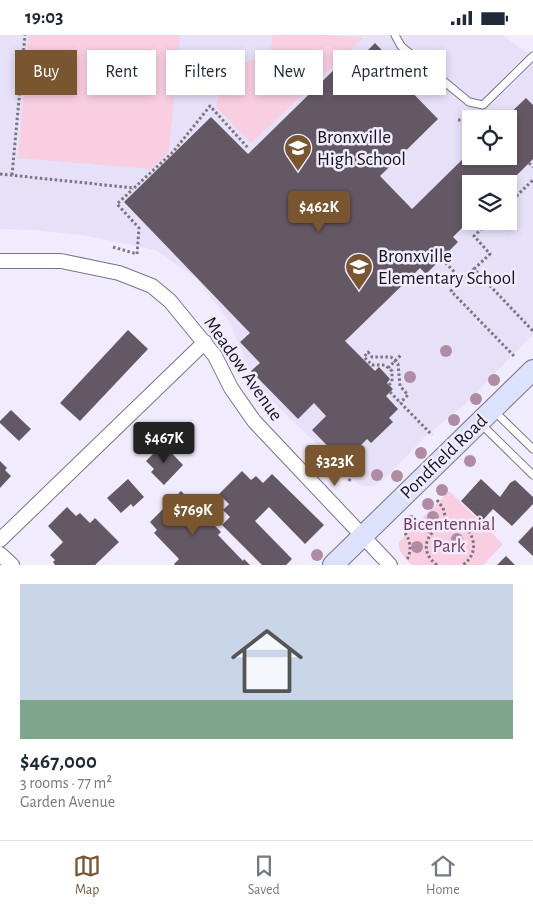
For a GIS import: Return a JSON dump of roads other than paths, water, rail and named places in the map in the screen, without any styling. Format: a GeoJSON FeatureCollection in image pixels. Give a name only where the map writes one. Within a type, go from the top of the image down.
{"type":"FeatureCollection","features":[{"type":"Feature","properties":{"kind":"street","name":"Meadow Avenue"},"geometry":{"type":"LineString","coordinates":[[0,261],[61,261],[119,273],[152,286],[170,301],[205,342],[215,356],[231,388],[254,421],[390,565]]}},
{"type":"Feature","properties":{"kind":"street"},"geometry":{"type":"LineString","coordinates":[[0,540],[205,342]]}},
{"type":"Feature","properties":{"kind":"street","name":"Pondfield Road"},"geometry":{"type":"LineString","coordinates":[[333,565],[533,370]]}},
{"type":"Feature","properties":{"kind":"street"},"geometry":{"type":"LineString","coordinates":[[0,554],[12,565]]}},
{"type":"Feature","properties":{"kind":"lane"},"geometry":{"type":"LineString","coordinates":[[395,35],[401,46],[469,102],[483,105],[533,56]]}},
{"type":"Feature","properties":{"kind":"lane"},"geometry":{"type":"LineString","coordinates":[[486,416],[533,449]]}},
{"type":"Feature","properties":{"kind":"lane"},"geometry":{"type":"LineString","coordinates":[[486,416],[533,475]]}},
{"type":"Feature","properties":{"kind":"place","name":"Bronxville High School"},"geometry":{"type":"Point","coordinates":[298,172]}},
{"type":"Feature","properties":{"kind":"place","name":"Bronxville Elementary School"},"geometry":{"type":"Point","coordinates":[359,291]}},
{"type":"Feature","properties":{"kind":"park label","name":"Bicentennial Park"},"geometry":{"type":"Point","coordinates":[449,535]}}]}
